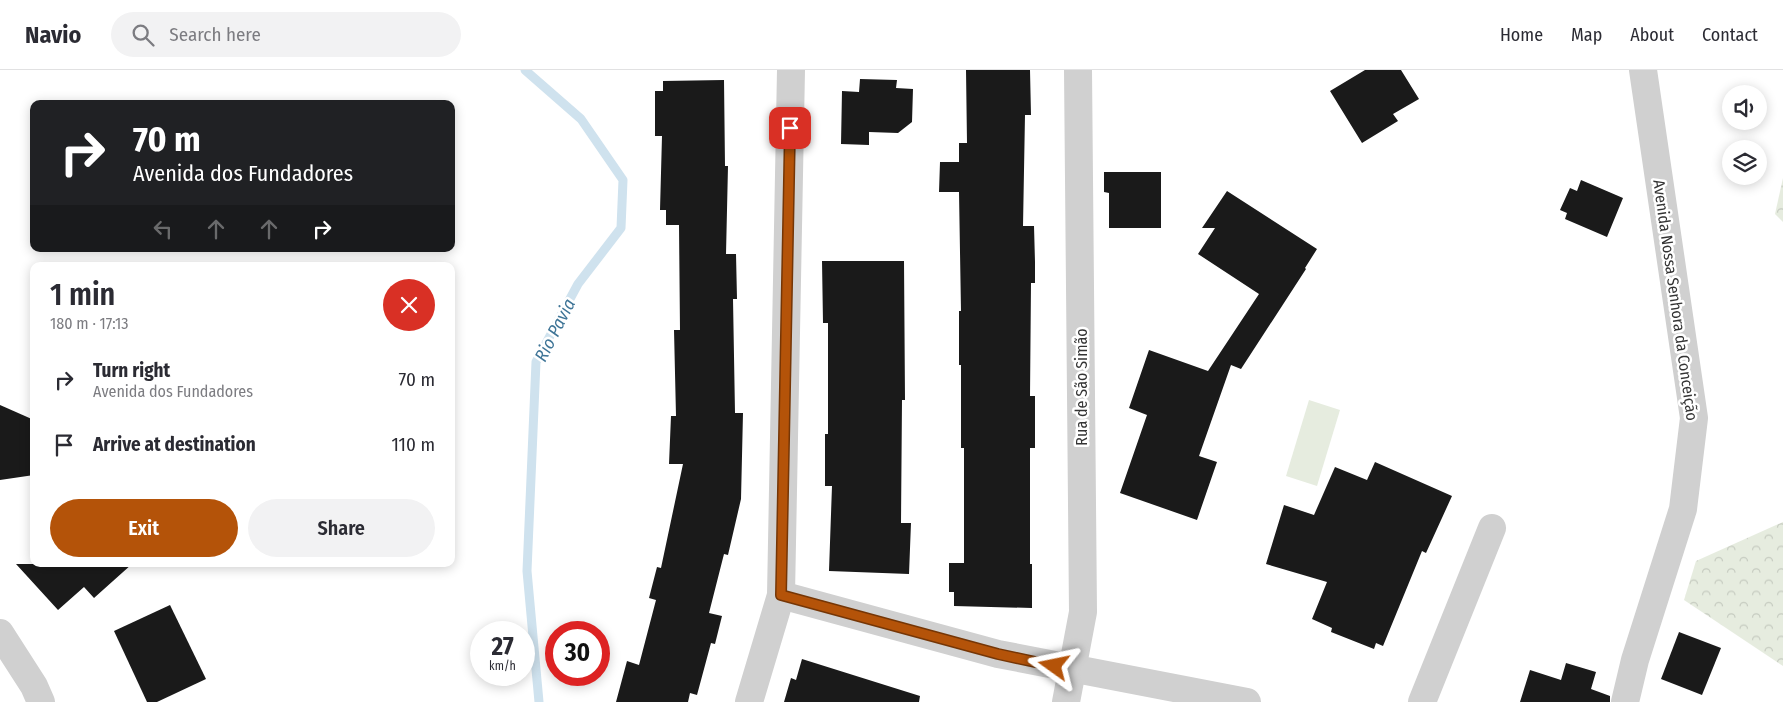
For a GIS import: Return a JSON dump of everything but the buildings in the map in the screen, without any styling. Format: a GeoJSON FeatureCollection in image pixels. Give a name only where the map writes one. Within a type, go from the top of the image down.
{"type":"FeatureCollection","features":[{"type":"Feature","properties":{"kind":"street"},"geometry":{"type":"LineString","coordinates":[[749,702],[781,595],[791,70]]}},
{"type":"Feature","properties":{"kind":"street","name":"Rua de São Simão"},"geometry":{"type":"LineString","coordinates":[[1066,702],[1083,612],[1078,70]]}},
{"type":"Feature","properties":{"kind":"street","name":"Avenida Nossa Senhora da Conceição"},"geometry":{"type":"LineString","coordinates":[[1625,702],[1635,660],[1683,509],[1694,418],[1643,70]]}},
{"type":"Feature","properties":{"kind":"street"},"geometry":{"type":"LineString","coordinates":[[1422,702],[1492,528]]}},
{"type":"Feature","properties":{"kind":"street"},"geometry":{"type":"LineString","coordinates":[[781,595],[998,654],[1072,670],[1247,702]]}},
{"type":"Feature","properties":{"kind":"street"},"geometry":{"type":"LineString","coordinates":[[0,633],[34,686],[41,702]]}},
{"type":"Feature","properties":{"kind":"green space"},"geometry":{"type":"Polygon","coordinates":[[[1783,178],[1783,222],[1775,214],[1783,178]]]}},
{"type":"Feature","properties":{"kind":"green space"},"geometry":{"type":"Polygon","coordinates":[[[1309,400],[1340,410],[1317,486],[1286,476],[1309,400]]]}},
{"type":"Feature","properties":{"kind":"green space"},"geometry":{"type":"Polygon","coordinates":[[[1783,522],[1783,666],[1684,600],[1696,561],[1783,522]]]}},
{"type":"Feature","properties":{"kind":"waterway","name":"Rio Pavia"},"geometry":{"type":"LineString","coordinates":[[525,70],[581,119],[623,180],[621,228],[578,284],[536,362],[527,571],[539,702]]}},
{"type":"Feature","properties":{"kind":"route"},"geometry":{"type":"LineString","coordinates":[[790,128],[781,595],[998,654],[1054,666]]}}]}
